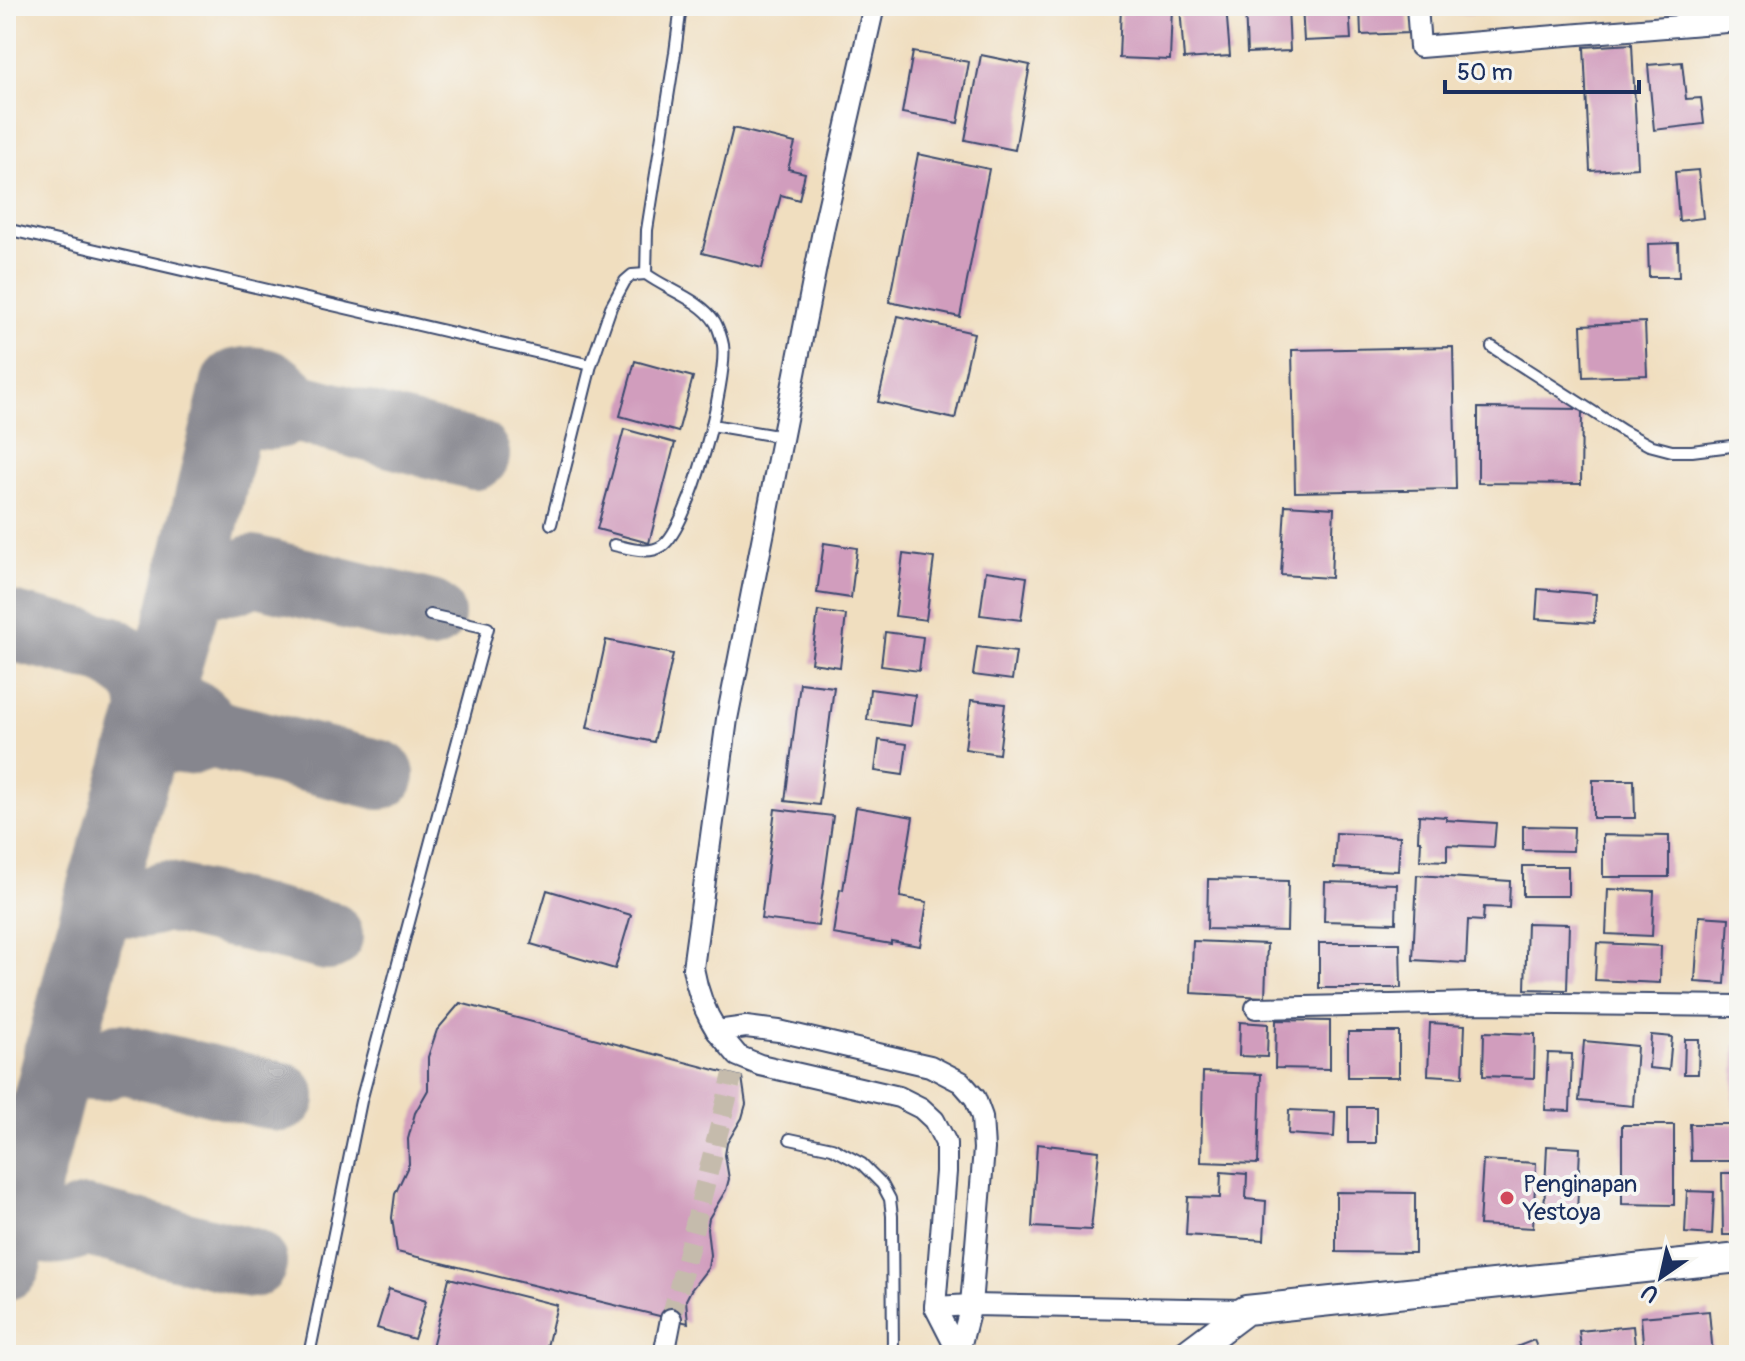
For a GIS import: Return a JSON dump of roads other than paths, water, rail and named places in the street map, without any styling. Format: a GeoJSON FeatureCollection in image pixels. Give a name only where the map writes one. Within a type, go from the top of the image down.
{"type":"FeatureCollection","features":[{"type":"Feature","properties":{"kind":"street"},"geometry":{"type":"LineString","coordinates":[[736,1065],[707,1017],[697,992],[693,968],[727,719],[824,226],[874,6]]}},
{"type":"Feature","properties":{"kind":"street"},"geometry":{"type":"LineString","coordinates":[[1417,6],[1420,47],[1739,21]]}},
{"type":"Feature","properties":{"kind":"street"},"geometry":{"type":"LineString","coordinates":[[1256,1008],[1477,1003],[1739,1006]]}},
{"type":"Feature","properties":{"kind":"street"},"geometry":{"type":"LineString","coordinates":[[717,1031],[746,1027],[779,1031],[930,1066],[961,1082],[975,1098],[982,1117],[984,1149],[971,1305],[958,1354]]}},
{"type":"Feature","properties":{"kind":"street"},"geometry":{"type":"LineString","coordinates":[[736,1065],[746,1027]]}},
{"type":"Feature","properties":{"kind":"street"},"geometry":{"type":"LineString","coordinates":[[736,1065],[760,1065],[899,1097],[921,1108],[934,1120],[946,1143],[935,1307],[958,1354]]}},
{"type":"Feature","properties":{"kind":"street"},"geometry":{"type":"LineString","coordinates":[[935,1307],[1246,1310],[1739,1258]]}},
{"type":"Feature","properties":{"kind":"street"},"geometry":{"type":"LineString","coordinates":[[1186,1355],[1246,1310]]}},
{"type":"Feature","properties":{"kind":"street"},"geometry":{"type":"LineString","coordinates":[[664,1355],[671,1319]]}},
{"type":"Feature","properties":{"kind":"lane"},"geometry":{"type":"LineString","coordinates":[[646,274],[647,230],[681,6]]}},
{"type":"Feature","properties":{"kind":"lane"},"geometry":{"type":"LineString","coordinates":[[6,229],[591,365]]}},
{"type":"Feature","properties":{"kind":"lane"},"geometry":{"type":"LineString","coordinates":[[551,524],[591,365],[611,307],[625,281],[632,275],[646,274],[698,304],[715,323],[723,345],[721,373],[712,425],[688,504],[673,534],[661,547],[646,551],[614,545]]}},
{"type":"Feature","properties":{"kind":"lane"},"geometry":{"type":"LineString","coordinates":[[1492,347],[1649,445],[1672,451],[1692,451],[1739,445]]}},
{"type":"Feature","properties":{"kind":"lane"},"geometry":{"type":"LineString","coordinates":[[712,425],[783,437]]}},
{"type":"Feature","properties":{"kind":"lane"},"geometry":{"type":"LineString","coordinates":[[309,1355],[361,1101],[488,628],[430,615]]}},
{"type":"Feature","properties":{"kind":"lane"},"geometry":{"type":"LineString","coordinates":[[790,1139],[832,1148],[862,1164],[882,1184],[890,1199],[893,1355]]}},
{"type":"Feature","properties":{"kind":"tunnel"},"geometry":{"type":"LineString","coordinates":[[671,1319],[733,1074]]}},
{"type":"Feature","properties":{"kind":"place","name":"Penginapan Yestoya"},"geometry":{"type":"Point","coordinates":[1507,1198]}}]}
